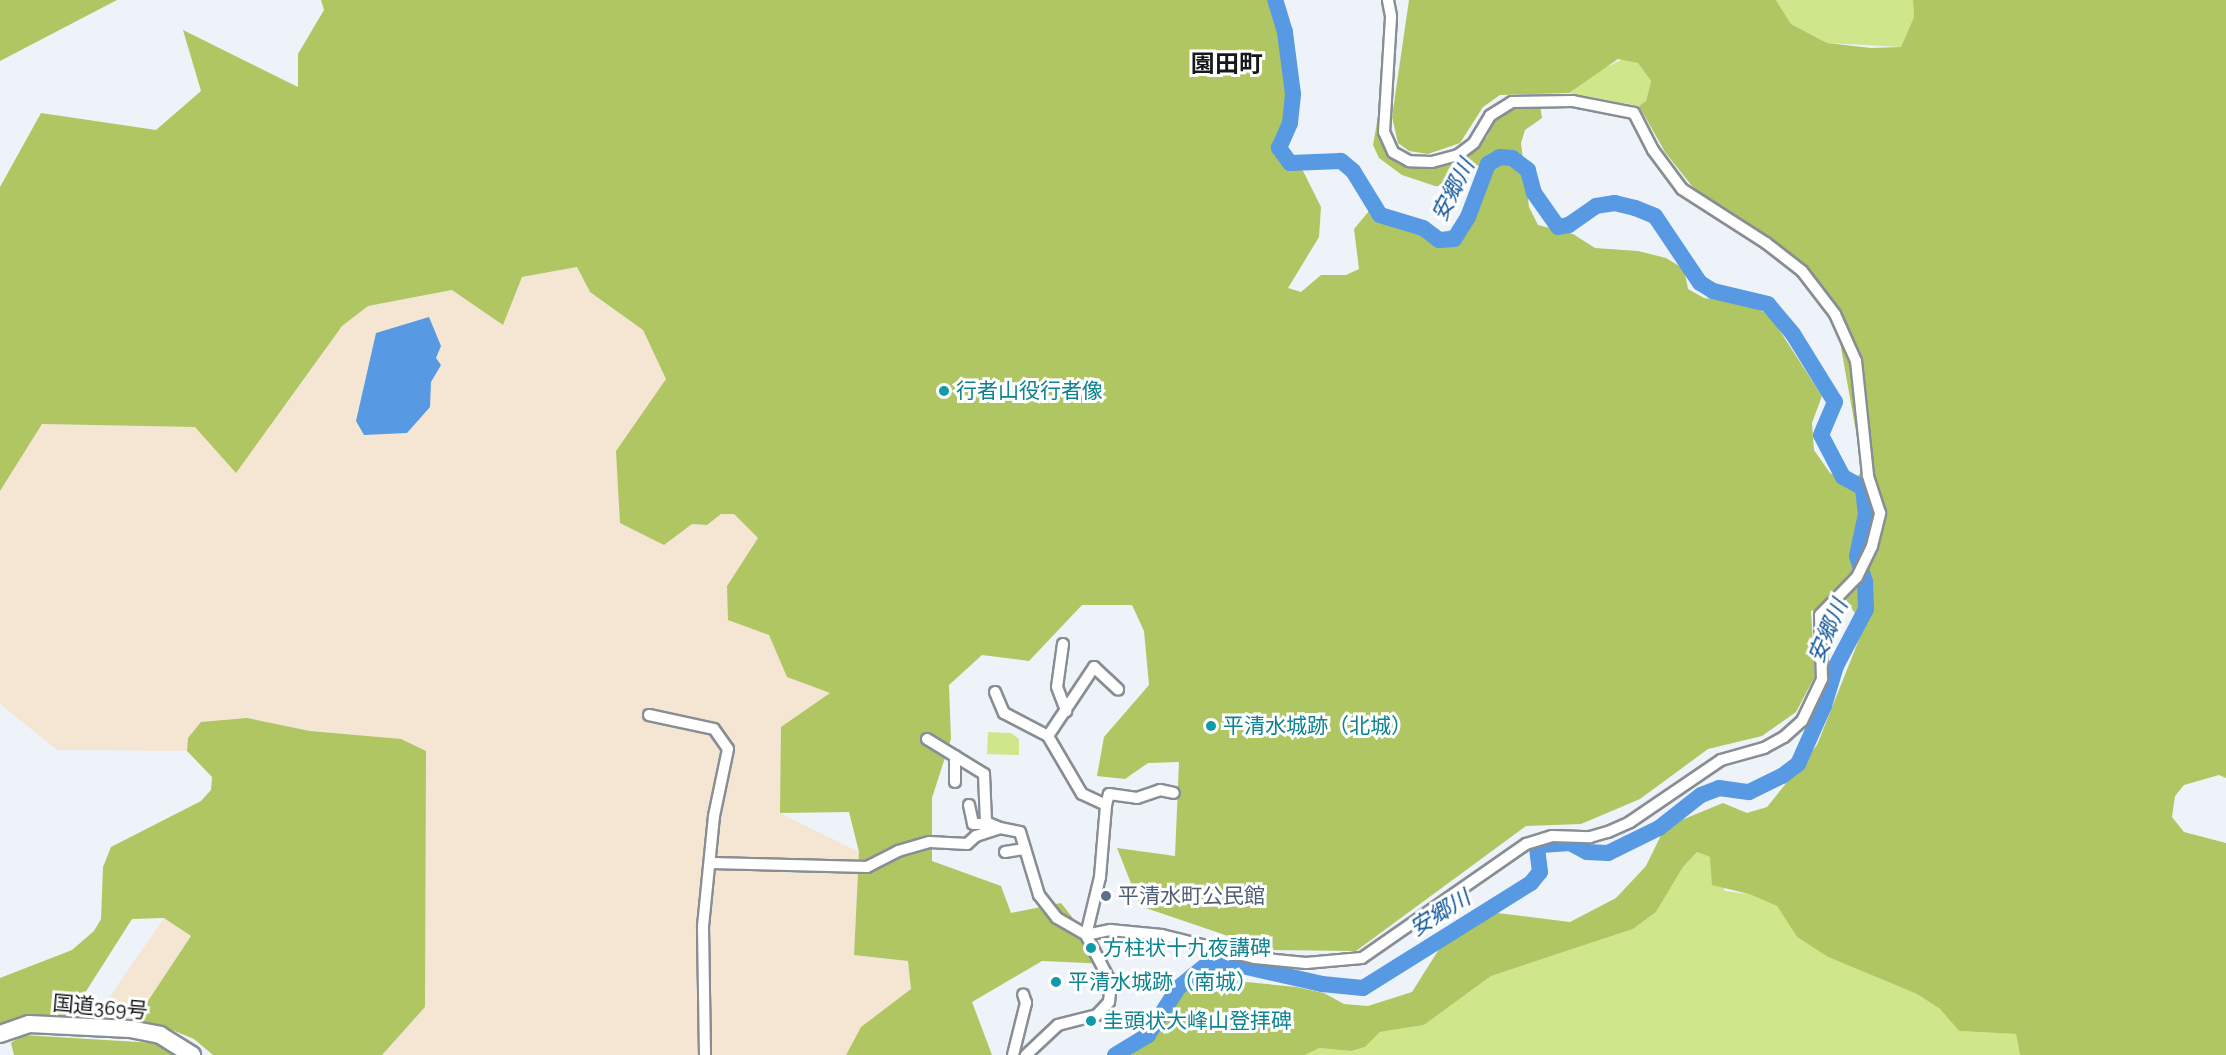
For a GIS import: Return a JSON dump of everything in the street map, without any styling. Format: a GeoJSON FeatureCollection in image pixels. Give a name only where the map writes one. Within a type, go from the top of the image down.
{"type":"FeatureCollection","features":[{"type":"Feature","properties":{"kind":"highway","name":"国道369号"},"geometry":{"type":"LineString","coordinates":[[0,1034],[29,1024],[130,1029],[160,1035],[192,1055]]}},
{"type":"Feature","properties":{"kind":"street"},"geometry":{"type":"LineString","coordinates":[[1086,935],[1110,930],[1162,935],[1255,958],[1306,963],[1362,958],[1526,844],[1552,836],[1590,837],[1630,822],[1721,760],[1764,748],[1784,737],[1802,721],[1822,679],[1820,615],[1859,573],[1880,513],[1868,475],[1859,376],[1848,336],[1802,272],[1767,243],[1682,189],[1653,150],[1634,113],[1573,101],[1512,102],[1490,116],[1474,143],[1458,155],[1432,162],[1409,161],[1394,152],[1384,132],[1391,16],[1388,0]]}},
{"type":"Feature","properties":{"kind":"street"},"geometry":{"type":"LineString","coordinates":[[1063,644],[1057,687],[1066,711]]}},
{"type":"Feature","properties":{"kind":"street"},"geometry":{"type":"LineString","coordinates":[[1048,736],[1094,667],[1118,689]]}},
{"type":"Feature","properties":{"kind":"street"},"geometry":{"type":"LineString","coordinates":[[995,692],[1004,713],[1048,736],[1082,794],[1106,805]]}},
{"type":"Feature","properties":{"kind":"street"},"geometry":{"type":"LineString","coordinates":[[649,715],[714,729],[728,749],[714,816],[712,862],[703,927],[705,1055]]}},
{"type":"Feature","properties":{"kind":"street"},"geometry":{"type":"LineString","coordinates":[[927,739],[984,774],[983,811],[989,824]]}},
{"type":"Feature","properties":{"kind":"street"},"geometry":{"type":"LineString","coordinates":[[955,756],[955,782]]}},
{"type":"Feature","properties":{"kind":"street"},"geometry":{"type":"LineString","coordinates":[[1086,935],[1100,877],[1109,794],[1137,798],[1160,790],[1174,793]]}},
{"type":"Feature","properties":{"kind":"street"},"geometry":{"type":"LineString","coordinates":[[969,805],[973,824],[989,824],[1020,832],[1039,896],[1057,918],[1086,935],[1111,983],[1110,1002],[1097,1016],[1058,1025],[1026,1055]]}},
{"type":"Feature","properties":{"kind":"street"},"geometry":{"type":"LineString","coordinates":[[712,862],[867,867],[909,848],[939,841],[967,844],[976,836],[1000,828]]}},
{"type":"Feature","properties":{"kind":"street"},"geometry":{"type":"LineString","coordinates":[[1005,852],[1024,849]]}},
{"type":"Feature","properties":{"kind":"street"},"geometry":{"type":"LineString","coordinates":[[1013,1055],[1026,1003],[1023,994]]}},
{"type":"Feature","properties":{"kind":"shaded area"},"geometry":{"type":"Polygon","coordinates":[[[577,267],[590,292],[643,330],[666,379],[616,451],[664,545],[692,524],[707,525],[721,514],[734,514],[758,538],[727,586],[769,635],[787,677],[830,693],[780,813],[859,852],[854,955],[908,961],[911,989],[861,1027],[846,1055],[382,1055],[425,1007],[310,731],[247,718],[188,738],[187,751],[57,750],[0,704],[0,491],[41,424],[195,427],[368,306],[577,267]]]}},
{"type":"Feature","properties":{"kind":"shaded area"},"geometry":{"type":"Polygon","coordinates":[[[164,918],[191,936],[134,1022],[92,1022],[164,918]]]}},
{"type":"Feature","properties":{"kind":"green space"},"geometry":{"type":"Polygon","coordinates":[[[0,0],[117,0],[0,61],[0,0]]]}},
{"type":"Feature","properties":{"kind":"green space"},"geometry":{"type":"Polygon","coordinates":[[[321,0],[1270,0],[1277,13],[1285,59],[1287,90],[1281,151],[1302,169],[1321,207],[1319,237],[1288,288],[1301,292],[1321,275],[1346,275],[1359,269],[1354,229],[1369,211],[1391,226],[1410,232],[1431,235],[1463,227],[1487,172],[1475,171],[1463,185],[1456,187],[1435,186],[1402,175],[1379,158],[1373,145],[1378,117],[1379,138],[1390,156],[1402,163],[1429,168],[1462,161],[1487,137],[1496,118],[1506,108],[1540,105],[1542,118],[1525,130],[1521,143],[1529,207],[1538,225],[1573,234],[1595,248],[1638,251],[1666,258],[1684,269],[1688,289],[1704,298],[1742,303],[1769,314],[1822,396],[1812,423],[1814,450],[1830,473],[1849,484],[1863,471],[1835,314],[1792,260],[1703,200],[1665,152],[1639,106],[1646,101],[1651,81],[1638,63],[1618,59],[1569,93],[1500,95],[1483,107],[1460,143],[1428,154],[1409,151],[1398,143],[1392,117],[1409,0],[1776,0],[1791,24],[1827,43],[1871,48],[1901,47],[1914,17],[1913,0],[2226,0],[2226,778],[2219,775],[2184,785],[2175,796],[2172,817],[2184,832],[2226,843],[2226,1055],[2020,1055],[2016,1034],[1959,1031],[1940,1009],[1917,994],[1828,957],[1797,937],[1777,906],[1749,894],[1712,885],[1710,857],[1697,852],[1683,867],[1656,912],[1633,929],[1491,976],[1424,1025],[1380,1032],[1365,1047],[1351,1051],[1319,1048],[1305,1055],[1131,1055],[1162,1029],[1179,995],[1189,985],[1216,979],[1296,987],[1324,993],[1344,1004],[1368,1006],[1412,992],[1441,946],[1489,912],[1570,922],[1616,898],[1646,866],[1661,835],[1679,821],[1723,803],[1747,813],[1767,807],[1817,745],[1864,627],[1845,598],[1811,611],[1815,676],[1796,712],[1762,736],[1708,749],[1640,799],[1581,824],[1526,826],[1356,951],[1269,950],[1140,906],[1117,848],[1175,856],[1179,762],[1148,763],[1125,779],[1097,776],[1104,737],[1149,685],[1144,631],[1132,605],[1082,605],[1029,661],[982,655],[949,685],[951,739],[932,798],[932,861],[1001,886],[1011,913],[1061,903],[1109,964],[1042,961],[972,1002],[992,1055],[846,1055],[861,1027],[911,989],[908,961],[854,955],[859,852],[849,812],[780,813],[781,727],[830,693],[787,677],[769,635],[728,620],[727,586],[758,538],[734,514],[721,514],[707,525],[692,524],[664,545],[620,523],[616,451],[666,379],[643,330],[590,292],[577,267],[522,277],[503,325],[452,290],[368,306],[342,326],[236,473],[195,427],[42,424],[0,491],[0,187],[41,113],[156,130],[201,91],[183,30],[298,87],[298,54],[324,10],[321,0]]]}},
{"type":"Feature","properties":{"kind":"green space"},"geometry":{"type":"Polygon","coordinates":[[[1776,0],[1913,0],[1914,17],[1901,47],[1827,43],[1791,24],[1776,0]]]}},
{"type":"Feature","properties":{"kind":"green space"},"geometry":{"type":"Polygon","coordinates":[[[1625,58],[1638,63],[1651,81],[1646,101],[1639,106],[1569,93],[1590,75],[1625,58]]]}},
{"type":"Feature","properties":{"kind":"green space"},"geometry":{"type":"Polygon","coordinates":[[[247,718],[310,731],[401,739],[426,751],[425,1007],[382,1055],[213,1055],[194,1039],[165,1027],[134,1022],[191,936],[164,918],[132,919],[69,1018],[22,1020],[0,1030],[0,978],[72,950],[94,931],[101,919],[103,867],[111,847],[201,801],[211,790],[212,777],[187,751],[188,738],[201,722],[247,718]]]}},
{"type":"Feature","properties":{"kind":"green space"},"geometry":{"type":"Polygon","coordinates":[[[988,732],[1011,733],[1019,739],[1019,755],[987,754],[988,732]]]}},
{"type":"Feature","properties":{"kind":"green space"},"geometry":{"type":"Polygon","coordinates":[[[1697,852],[1710,857],[1725,891],[1749,894],[1777,906],[1797,937],[1828,957],[1917,994],[1940,1009],[1959,1031],[2016,1034],[2020,1055],[1305,1055],[1318,1048],[1351,1051],[1365,1047],[1380,1032],[1424,1025],[1491,976],[1633,929],[1656,912],[1683,867],[1697,852]]]}},
{"type":"Feature","properties":{"kind":"green space"},"geometry":{"type":"Polygon","coordinates":[[[23,1035],[155,1043],[184,1055],[14,1055],[11,1043],[23,1035]]]}},
{"type":"Feature","properties":{"kind":"water"},"geometry":{"type":"Polygon","coordinates":[[[429,317],[441,346],[436,358],[441,365],[431,382],[430,407],[407,433],[364,435],[356,421],[376,333],[429,317]]]}},
{"type":"Feature","properties":{"kind":"waterway","name":"安郷川"},"geometry":{"type":"LineString","coordinates":[[1115,1055],[1148,1035],[1178,988],[1208,964],[1229,963],[1322,984],[1363,988],[1531,883],[1540,872],[1537,847],[1570,843],[1587,852],[1608,853],[1659,828],[1701,795],[1719,788],[1749,792],[1782,776],[1798,764],[1824,706],[1836,666],[1866,609],[1865,582],[1857,556],[1866,514],[1863,488],[1843,477],[1821,435],[1835,402],[1793,334],[1768,304],[1713,291],[1700,283],[1655,216],[1635,208],[1615,203],[1596,206],[1569,225],[1558,227],[1534,193],[1528,170],[1512,158],[1500,157],[1488,164],[1468,217],[1454,239],[1439,240],[1423,228],[1380,215],[1353,171],[1341,161],[1290,163],[1279,148],[1290,123],[1293,94],[1285,32],[1275,0]]}},
{"type":"Feature","properties":{"kind":"place","name":"行者山役行者像"},"geometry":{"type":"Point","coordinates":[944,391]}},
{"type":"Feature","properties":{"kind":"place","name":"平清水城跡（北城）"},"geometry":{"type":"Point","coordinates":[1211,726]}},
{"type":"Feature","properties":{"kind":"place","name":"平清水町公民館"},"geometry":{"type":"Point","coordinates":[1106,896]}},
{"type":"Feature","properties":{"kind":"place","name":"方柱状十九夜講碑"},"geometry":{"type":"Point","coordinates":[1091,948]}},
{"type":"Feature","properties":{"kind":"place","name":"平清水城跡（南城）"},"geometry":{"type":"Point","coordinates":[1056,982]}},
{"type":"Feature","properties":{"kind":"place","name":"圭頭状大峰山登拝碑"},"geometry":{"type":"Point","coordinates":[1091,1021]}},
{"type":"Feature","properties":{"kind":"district","name":"園田町"},"geometry":{"type":"Point","coordinates":[1227,64]}}]}
